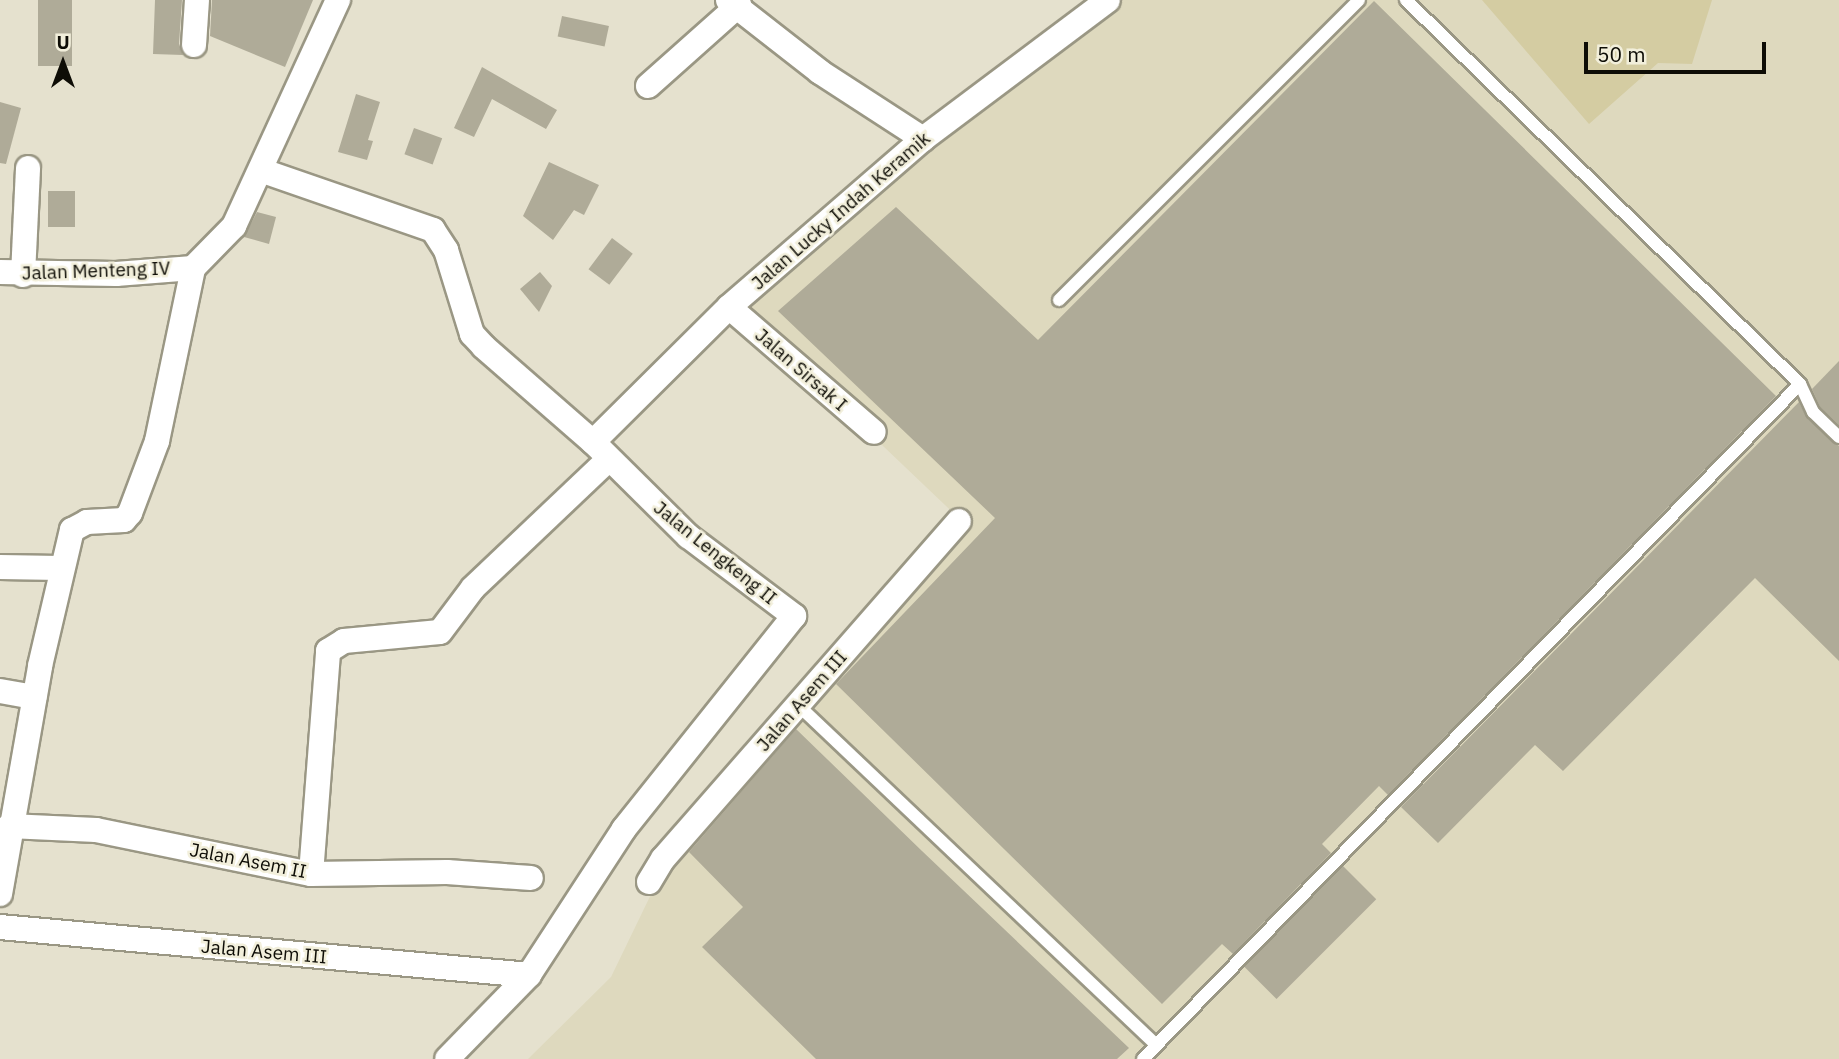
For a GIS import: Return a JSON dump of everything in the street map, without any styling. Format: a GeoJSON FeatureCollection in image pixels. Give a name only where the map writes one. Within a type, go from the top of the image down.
{"type":"FeatureCollection","features":[{"type":"Feature","properties":{"kind":"street"},"geometry":{"type":"LineString","coordinates":[[194,45],[197,0]]}},
{"type":"Feature","properties":{"kind":"street"},"geometry":{"type":"LineString","coordinates":[[0,894],[9,826],[34,697],[60,569],[72,530],[87,522],[124,520],[137,498],[157,441],[192,268],[229,234],[263,171],[338,0]]}},
{"type":"Feature","properties":{"kind":"street","name":"Jalan Lucky Indah Keramik"},"geometry":{"type":"LineString","coordinates":[[311,874],[328,651],[344,641],[440,632],[473,588],[729,307],[923,139],[1108,0]]}},
{"type":"Feature","properties":{"kind":"street"},"geometry":{"type":"LineString","coordinates":[[648,86],[734,3],[820,72],[923,139]]}},
{"type":"Feature","properties":{"kind":"street"},"geometry":{"type":"LineString","coordinates":[[11,273],[28,168]]}},
{"type":"Feature","properties":{"kind":"street","name":"Jalan Lengkeng II"},"geometry":{"type":"LineString","coordinates":[[263,171],[433,230],[446,250],[472,334],[601,450],[688,536],[794,616],[624,829],[529,975]]}},
{"type":"Feature","properties":{"kind":"street","name":"Jalan Menteng IV"},"geometry":{"type":"LineString","coordinates":[[11,273],[192,268]]}},
{"type":"Feature","properties":{"kind":"street","name":"Jalan Sirsak I"},"geometry":{"type":"LineString","coordinates":[[729,307],[874,432]]}},
{"type":"Feature","properties":{"kind":"street","name":"Jalan Asem III"},"geometry":{"type":"LineString","coordinates":[[649,882],[663,859],[959,521]]}},
{"type":"Feature","properties":{"kind":"street"},"geometry":{"type":"LineString","coordinates":[[0,567],[60,569]]}},
{"type":"Feature","properties":{"kind":"street"},"geometry":{"type":"LineString","coordinates":[[0,691],[34,697]]}},
{"type":"Feature","properties":{"kind":"street","name":"Jalan Asem II"},"geometry":{"type":"LineString","coordinates":[[9,826],[96,830],[311,874],[447,872],[531,878]]}},
{"type":"Feature","properties":{"kind":"street","name":"Jalan Asem III"},"geometry":{"type":"LineString","coordinates":[[0,928],[529,975]]}},
{"type":"Feature","properties":{"kind":"street"},"geometry":{"type":"LineString","coordinates":[[447,1059],[529,975]]}},
{"type":"Feature","properties":{"kind":"lane"},"geometry":{"type":"LineString","coordinates":[[1059,300],[1359,0]]}},
{"type":"Feature","properties":{"kind":"lane"},"geometry":{"type":"LineString","coordinates":[[1406,0],[1800,384],[1813,412],[1839,437]]}},
{"type":"Feature","properties":{"kind":"lane"},"geometry":{"type":"LineString","coordinates":[[1143,1059],[1800,384]]}},
{"type":"Feature","properties":{"kind":"lane"},"geometry":{"type":"LineString","coordinates":[[798,705],[1156,1045]]}},
{"type":"Feature","properties":{"kind":"shaded area"},"geometry":{"type":"Polygon","coordinates":[[[1116,0],[1839,0],[1839,1059],[528,1059],[611,977],[671,853],[966,525],[738,308],[944,131],[1116,0]]]}},
{"type":"Feature","properties":{"kind":"shaded area"},"geometry":{"type":"Polygon","coordinates":[[[1482,0],[1712,0],[1692,64],[1658,63],[1589,124],[1482,0]]]}},
{"type":"Feature","properties":{"kind":"building"},"geometry":{"type":"Polygon","coordinates":[[[38,0],[72,0],[72,66],[38,66],[38,0]]]}},
{"type":"Feature","properties":{"kind":"building"},"geometry":{"type":"Polygon","coordinates":[[[155,0],[182,0],[179,44],[183,55],[153,54],[155,0]]]}},
{"type":"Feature","properties":{"kind":"building"},"geometry":{"type":"Polygon","coordinates":[[[212,0],[313,0],[285,67],[210,36],[212,0]]]}},
{"type":"Feature","properties":{"kind":"building"},"geometry":{"type":"Polygon","coordinates":[[[1374,1],[1776,396],[1388,795],[1379,786],[1322,844],[1331,853],[1233,954],[1222,944],[1162,1004],[836,684],[995,518],[778,311],[896,207],[1038,340],[1374,1]]]}},
{"type":"Feature","properties":{"kind":"building"},"geometry":{"type":"Polygon","coordinates":[[[562,16],[609,26],[605,47],[558,37],[562,16]]]}},
{"type":"Feature","properties":{"kind":"building"},"geometry":{"type":"Polygon","coordinates":[[[482,67],[557,110],[546,129],[492,99],[474,137],[454,128],[482,67]]]}},
{"type":"Feature","properties":{"kind":"building"},"geometry":{"type":"Polygon","coordinates":[[[356,94],[380,102],[368,140],[373,141],[367,160],[338,152],[356,94]]]}},
{"type":"Feature","properties":{"kind":"building"},"geometry":{"type":"Polygon","coordinates":[[[0,102],[21,108],[6,164],[0,163],[0,102]]]}},
{"type":"Feature","properties":{"kind":"building"},"geometry":{"type":"Polygon","coordinates":[[[414,128],[442,138],[433,165],[404,154],[414,128]]]}},
{"type":"Feature","properties":{"kind":"building"},"geometry":{"type":"Polygon","coordinates":[[[549,162],[599,185],[584,215],[574,210],[553,240],[523,216],[549,162]]]}},
{"type":"Feature","properties":{"kind":"building"},"geometry":{"type":"Polygon","coordinates":[[[48,191],[75,191],[75,227],[48,227],[48,191]]]}},
{"type":"Feature","properties":{"kind":"building"},"geometry":{"type":"Polygon","coordinates":[[[257,212],[276,217],[269,244],[244,237],[257,212]]]}},
{"type":"Feature","properties":{"kind":"building"},"geometry":{"type":"Polygon","coordinates":[[[612,238],[633,254],[609,285],[589,269],[612,238]]]}},
{"type":"Feature","properties":{"kind":"building"},"geometry":{"type":"Polygon","coordinates":[[[540,272],[552,286],[539,312],[520,289],[540,272]]]}},
{"type":"Feature","properties":{"kind":"building"},"geometry":{"type":"Polygon","coordinates":[[[1839,361],[1839,425],[1820,407],[1812,389],[1839,361]]]}},
{"type":"Feature","properties":{"kind":"building"},"geometry":{"type":"Polygon","coordinates":[[[1799,402],[1807,418],[1839,446],[1839,661],[1755,578],[1563,771],[1535,745],[1438,843],[1401,807],[1799,402]]]}},
{"type":"Feature","properties":{"kind":"building"},"geometry":{"type":"Polygon","coordinates":[[[796,729],[1129,1048],[1117,1059],[816,1059],[702,947],[743,907],[689,852],[796,729]]]}},
{"type":"Feature","properties":{"kind":"building"},"geometry":{"type":"Polygon","coordinates":[[[1343,866],[1376,899],[1277,999],[1243,966],[1343,866]]]}}]}
